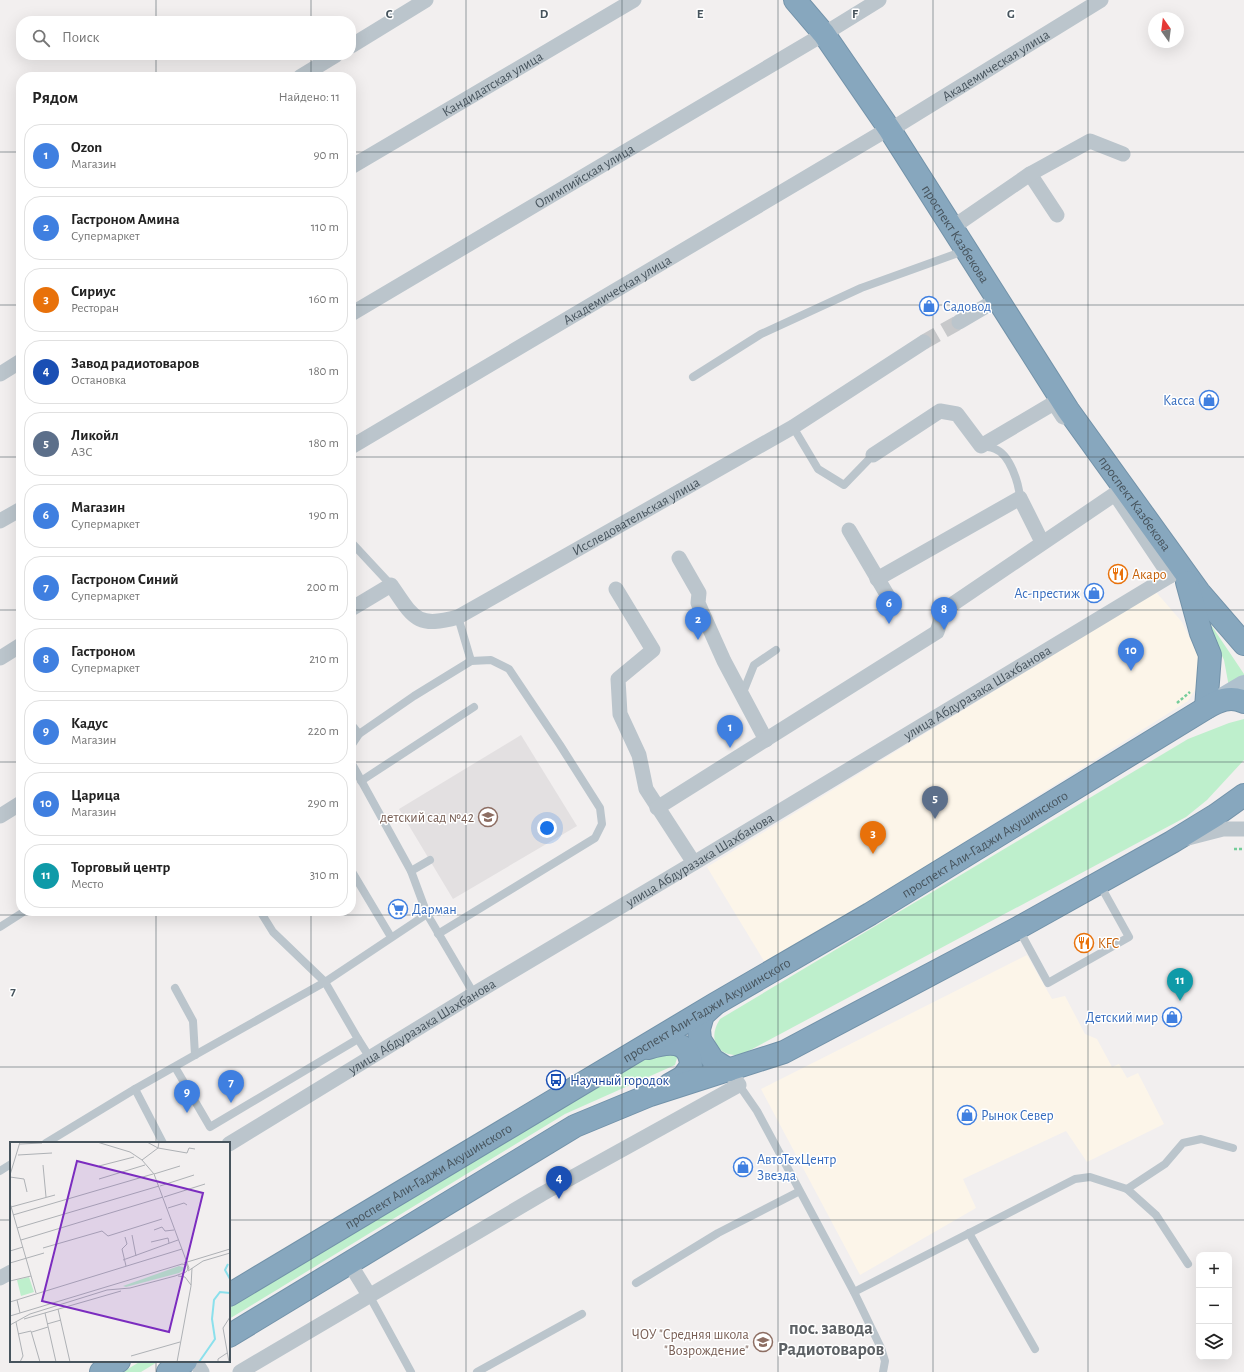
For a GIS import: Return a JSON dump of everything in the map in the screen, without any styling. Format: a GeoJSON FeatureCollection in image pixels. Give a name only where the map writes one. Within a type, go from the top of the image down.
{"type":"FeatureCollection","features":[{"type":"Feature","properties":{"kind":"highway","name":"проспект Казбекова"},"geometry":{"type":"LineString","coordinates":[[795,0],[953,227],[1068,410],[1176,572],[1199,592],[1244,644]]}},
{"type":"Feature","properties":{"kind":"highway"},"geometry":{"type":"LineString","coordinates":[[1176,572],[1210,655],[1214,704],[1240,700],[1244,702]]}},
{"type":"Feature","properties":{"kind":"highway","name":"проспект Али-Гаджи Акушинского"},"geometry":{"type":"LineString","coordinates":[[230,1294],[715,1004],[870,914],[1214,704]]}},
{"type":"Feature","properties":{"kind":"highway"},"geometry":{"type":"LineString","coordinates":[[650,1095],[734,1077],[1018,928],[1172,842],[1216,815],[1244,795]]}},
{"type":"Feature","properties":{"kind":"highway"},"geometry":{"type":"LineString","coordinates":[[715,1004],[703,1015],[699,1029],[700,1040],[709,1057],[734,1077]]}},
{"type":"Feature","properties":{"kind":"highway"},"geometry":{"type":"LineString","coordinates":[[230,1335],[350,1264],[575,1126],[650,1095],[683,1077],[691,1066],[687,1052],[682,1046],[674,1043],[665,1042],[635,1052]]}},
{"type":"Feature","properties":{"kind":"highway"},"geometry":{"type":"LineString","coordinates":[[101,1372],[117,1362]]}},
{"type":"Feature","properties":{"kind":"highway"},"geometry":{"type":"LineString","coordinates":[[168,1372],[184,1362]]}},
{"type":"Feature","properties":{"kind":"main road"},"geometry":{"type":"LineString","coordinates":[[1214,704],[1244,686]]}},
{"type":"Feature","properties":{"kind":"street"},"geometry":{"type":"LineString","coordinates":[[356,43],[426,0]]}},
{"type":"Feature","properties":{"kind":"street","name":"Кандидатская улица"},"geometry":{"type":"LineString","coordinates":[[356,164],[634,0]]}},
{"type":"Feature","properties":{"kind":"street"},"geometry":{"type":"LineString","coordinates":[[785,0],[820,36]]}},
{"type":"Feature","properties":{"kind":"street","name":"Олимпийская улица"},"geometry":{"type":"LineString","coordinates":[[356,311],[879,0]]}},
{"type":"Feature","properties":{"kind":"street","name":"Академическая улица"},"geometry":{"type":"LineString","coordinates":[[356,444],[887,131],[1101,0]]}},
{"type":"Feature","properties":{"kind":"street"},"geometry":{"type":"LineString","coordinates":[[308,72],[328,60]]}},
{"type":"Feature","properties":{"kind":"street"},"geometry":{"type":"LineString","coordinates":[[887,131],[1054,403],[1115,494],[1176,572]]}},
{"type":"Feature","properties":{"kind":"street"},"geometry":{"type":"LineString","coordinates":[[953,227],[1030,174],[1090,141],[1124,154]]}},
{"type":"Feature","properties":{"kind":"street"},"geometry":{"type":"LineString","coordinates":[[1030,174],[1057,215]]}},
{"type":"Feature","properties":{"kind":"street"},"geometry":{"type":"LineString","coordinates":[[958,322],[993,302]]}},
{"type":"Feature","properties":{"kind":"street","name":"Исследовательская улица"},"geometry":{"type":"LineString","coordinates":[[391,585],[412,616],[423,620],[440,622],[458,617],[793,427],[924,342]]}},
{"type":"Feature","properties":{"kind":"street"},"geometry":{"type":"LineString","coordinates":[[0,374],[16,364]]}},
{"type":"Feature","properties":{"kind":"street"},"geometry":{"type":"LineString","coordinates":[[873,455],[940,411],[957,414],[981,446],[1054,403]]}},
{"type":"Feature","properties":{"kind":"street"},"geometry":{"type":"LineString","coordinates":[[657,808],[937,632],[944,610],[1042,542],[1115,494]]}},
{"type":"Feature","properties":{"kind":"street"},"geometry":{"type":"LineString","coordinates":[[877,579],[1020,498],[1042,542]]}},
{"type":"Feature","properties":{"kind":"street"},"geometry":{"type":"LineString","coordinates":[[0,521],[16,512]]}},
{"type":"Feature","properties":{"kind":"street"},"geometry":{"type":"LineString","coordinates":[[849,530],[889,598]]}},
{"type":"Feature","properties":{"kind":"street"},"geometry":{"type":"LineString","coordinates":[[679,558],[699,594],[698,603],[742,695],[766,740]]}},
{"type":"Feature","properties":{"kind":"street","name":"улица Абдуразака Шахбанова"},"geometry":{"type":"LineString","coordinates":[[230,1143],[474,994],[1176,572]]}},
{"type":"Feature","properties":{"kind":"street"},"geometry":{"type":"LineString","coordinates":[[356,606],[391,585]]}},
{"type":"Feature","properties":{"kind":"street"},"geometry":{"type":"LineString","coordinates":[[616,589],[653,650],[618,678],[620,714],[639,755],[646,789],[694,863]]}},
{"type":"Feature","properties":{"kind":"street"},"geometry":{"type":"LineString","coordinates":[[0,658],[16,648]]}},
{"type":"Feature","properties":{"kind":"street"},"geometry":{"type":"LineString","coordinates":[[0,816],[16,806]]}},
{"type":"Feature","properties":{"kind":"street"},"geometry":{"type":"LineString","coordinates":[[1172,842],[1223,829],[1244,829]]}},
{"type":"Feature","properties":{"kind":"street"},"geometry":{"type":"LineString","coordinates":[[240,1372],[542,1194],[734,1077]]}},
{"type":"Feature","properties":{"kind":"street"},"geometry":{"type":"LineString","coordinates":[[350,1264],[369,1296]]}},
{"type":"Feature","properties":{"kind":"street"},"geometry":{"type":"LineString","coordinates":[[0,1278],[10,1273]]}},
{"type":"Feature","properties":{"kind":"street"},"geometry":{"type":"LineString","coordinates":[[196,1362],[202,1372]]}},
{"type":"Feature","properties":{"kind":"lane"},"geometry":{"type":"LineString","coordinates":[[692,377],[761,334],[860,288],[961,252]]}},
{"type":"Feature","properties":{"kind":"lane"},"geometry":{"type":"LineString","coordinates":[[793,427],[818,469],[844,485],[873,455]]}},
{"type":"Feature","properties":{"kind":"lane"},"geometry":{"type":"LineString","coordinates":[[981,446],[996,449],[1005,457],[1019,484],[1020,498]]}},
{"type":"Feature","properties":{"kind":"lane"},"geometry":{"type":"LineString","coordinates":[[356,547],[391,585]]}},
{"type":"Feature","properties":{"kind":"lane"},"geometry":{"type":"LineString","coordinates":[[458,617],[471,661]]}},
{"type":"Feature","properties":{"kind":"lane"},"geometry":{"type":"LineString","coordinates":[[742,695],[754,665],[776,650]]}},
{"type":"Feature","properties":{"kind":"lane"},"geometry":{"type":"LineString","coordinates":[[356,738],[359,734],[414,696],[471,661],[491,660],[509,669],[600,808],[602,824],[595,838],[438,934]]}},
{"type":"Feature","properties":{"kind":"lane"},"geometry":{"type":"LineString","coordinates":[[361,781],[474,707]]}},
{"type":"Feature","properties":{"kind":"lane"},"geometry":{"type":"LineString","coordinates":[[356,730],[359,734]]}},
{"type":"Feature","properties":{"kind":"lane"},"geometry":{"type":"LineString","coordinates":[[356,772],[411,871],[427,914],[474,994]]}},
{"type":"Feature","properties":{"kind":"lane"},"geometry":{"type":"LineString","coordinates":[[411,871],[430,860]]}},
{"type":"Feature","properties":{"kind":"lane"},"geometry":{"type":"LineString","coordinates":[[356,878],[392,937]]}},
{"type":"Feature","properties":{"kind":"lane"},"geometry":{"type":"LineString","coordinates":[[1018,928],[1048,983],[1129,937],[1098,882]]}},
{"type":"Feature","properties":{"kind":"lane"},"geometry":{"type":"LineString","coordinates":[[48,1142],[135,1089],[325,982],[427,914]]}},
{"type":"Feature","properties":{"kind":"lane"},"geometry":{"type":"LineString","coordinates":[[0,927],[17,916]]}},
{"type":"Feature","properties":{"kind":"lane"},"geometry":{"type":"LineString","coordinates":[[263,916],[274,932],[325,982],[370,1058]]}},
{"type":"Feature","properties":{"kind":"lane"},"geometry":{"type":"LineString","coordinates":[[175,988],[192,1021],[195,1055]]}},
{"type":"Feature","properties":{"kind":"lane"},"geometry":{"type":"LineString","coordinates":[[175,1067],[210,1127],[358,1039]]}},
{"type":"Feature","properties":{"kind":"lane"},"geometry":{"type":"LineString","coordinates":[[734,1077],[757,1112],[798,1192],[854,1292],[881,1348],[884,1361],[883,1372]]}},
{"type":"Feature","properties":{"kind":"lane"},"geometry":{"type":"LineString","coordinates":[[135,1089],[162,1142]]}},
{"type":"Feature","properties":{"kind":"lane"},"geometry":{"type":"LineString","coordinates":[[1127,1189],[1165,1164],[1183,1143],[1200,1139],[1233,1148]]}},
{"type":"Feature","properties":{"kind":"lane"},"geometry":{"type":"LineString","coordinates":[[0,1171],[10,1165]]}},
{"type":"Feature","properties":{"kind":"lane"},"geometry":{"type":"LineString","coordinates":[[854,1292],[1075,1179],[1090,1176],[1127,1189],[1156,1215],[1188,1264]]}},
{"type":"Feature","properties":{"kind":"lane"},"geometry":{"type":"LineString","coordinates":[[636,1284],[718,1233],[798,1192]]}},
{"type":"Feature","properties":{"kind":"lane"},"geometry":{"type":"LineString","coordinates":[[969,1233],[1035,1349]]}},
{"type":"Feature","properties":{"kind":"lane"},"geometry":{"type":"LineString","coordinates":[[369,1296],[411,1372]]}},
{"type":"Feature","properties":{"kind":"lane"},"geometry":{"type":"LineString","coordinates":[[477,1372],[582,1314]]}},
{"type":"Feature","properties":{"kind":"path"},"geometry":{"type":"LineString","coordinates":[[1234,849],[1244,849]]}},
{"type":"Feature","properties":{"kind":"shaded area"},"geometry":{"type":"Polygon","coordinates":[[[1156,592],[1182,622],[1199,657],[1202,679],[1188,701],[767,966],[707,867],[1156,592]]]}},
{"type":"Feature","properties":{"kind":"shaded area","name":"детский сад №42"},"geometry":{"type":"Polygon","coordinates":[[[521,735],[577,826],[453,899],[399,809],[521,735]]]}},
{"type":"Feature","properties":{"kind":"shaded area","name":"Рынок Север"},"geometry":{"type":"Polygon","coordinates":[[[1027,955],[1052,999],[1065,996],[1085,1034],[1097,1039],[1112,1067],[1119,1064],[1127,1078],[1138,1073],[1164,1124],[1087,1162],[1066,1131],[963,1179],[976,1208],[860,1275],[761,1089],[1027,955]]]}},
{"type":"Feature","properties":{"kind":"green space"},"geometry":{"type":"Polygon","coordinates":[[[1197,604],[1244,674],[1244,683],[1229,687],[1224,660],[1197,604]]]}},
{"type":"Feature","properties":{"kind":"green space"},"geometry":{"type":"Polygon","coordinates":[[[1244,719],[1244,760],[1207,800],[1186,817],[741,1055],[733,1055],[720,1050],[715,1040],[714,1033],[720,1019],[1188,739],[1229,723],[1244,719]]]}},
{"type":"Feature","properties":{"kind":"green space"},"geometry":{"type":"Polygon","coordinates":[[[653,1052],[675,1053],[677,1058],[675,1065],[565,1114],[230,1318],[230,1307],[653,1052]]]}},
{"type":"Feature","properties":{"kind":"green space"},"geometry":{"type":"Polygon","coordinates":[[[139,1362],[157,1362],[141,1372],[123,1372],[139,1362]]]}},
{"type":"Feature","properties":{"kind":"tunnel"},"geometry":{"type":"LineString","coordinates":[[924,342],[959,322]]}},
{"type":"Feature","properties":{"kind":"place","name":"Садовод"},"geometry":{"type":"Point","coordinates":[929,306]}},
{"type":"Feature","properties":{"kind":"place","name":"Касса"},"geometry":{"type":"Point","coordinates":[1209,400]}},
{"type":"Feature","properties":{"kind":"place","name":"Акаро"},"geometry":{"type":"Point","coordinates":[1118,574]}},
{"type":"Feature","properties":{"kind":"place","name":"Ас-престиж"},"geometry":{"type":"Point","coordinates":[1094,593]}},
{"type":"Feature","properties":{"kind":"place","name":"Магазин"},"geometry":{"type":"Point","coordinates":[889,624]}},
{"type":"Feature","properties":{"kind":"place","name":"Гастроном"},"geometry":{"type":"Point","coordinates":[944,630]}},
{"type":"Feature","properties":{"kind":"place","name":"Гастроном Амина"},"geometry":{"type":"Point","coordinates":[698,640]}},
{"type":"Feature","properties":{"kind":"place","name":"Царица"},"geometry":{"type":"Point","coordinates":[1131,671]}},
{"type":"Feature","properties":{"kind":"place","name":"Ozon"},"geometry":{"type":"Point","coordinates":[730,748]}},
{"type":"Feature","properties":{"kind":"place","name":"детский сад №42"},"geometry":{"type":"Point","coordinates":[488,817]}},
{"type":"Feature","properties":{"kind":"place","name":"Ликойл"},"geometry":{"type":"Point","coordinates":[935,819]}},
{"type":"Feature","properties":{"kind":"place","name":"Сириус"},"geometry":{"type":"Point","coordinates":[873,854]}},
{"type":"Feature","properties":{"kind":"place","name":"Дарман"},"geometry":{"type":"Point","coordinates":[398,909]}},
{"type":"Feature","properties":{"kind":"place","name":"KFC"},"geometry":{"type":"Point","coordinates":[1084,943]}},
{"type":"Feature","properties":{"kind":"place","name":"Торговый центр"},"geometry":{"type":"Point","coordinates":[1180,1001]}},
{"type":"Feature","properties":{"kind":"place","name":"Детский мир"},"geometry":{"type":"Point","coordinates":[1172,1017]}},
{"type":"Feature","properties":{"kind":"place","name":"Научный городок"},"geometry":{"type":"Point","coordinates":[556,1080]}},
{"type":"Feature","properties":{"kind":"place","name":"Гастроном Синий"},"geometry":{"type":"Point","coordinates":[231,1103]}},
{"type":"Feature","properties":{"kind":"place","name":"Кадус"},"geometry":{"type":"Point","coordinates":[187,1113]}},
{"type":"Feature","properties":{"kind":"place","name":"Рынок Север"},"geometry":{"type":"Point","coordinates":[967,1115]}},
{"type":"Feature","properties":{"kind":"place","name":"АвтоТехЦентр Звезда"},"geometry":{"type":"Point","coordinates":[743,1167]}},
{"type":"Feature","properties":{"kind":"place","name":"Завод радиотоваров"},"geometry":{"type":"Point","coordinates":[559,1199]}},
{"type":"Feature","properties":{"kind":"place","name":"ЧОУ \"Средняя школа \"Возрождение\""},"geometry":{"type":"Point","coordinates":[763,1342]}},
{"type":"Feature","properties":{"kind":"district","name":"пос. завода Радиотоваров"},"geometry":{"type":"Point","coordinates":[831,1338]}}]}
